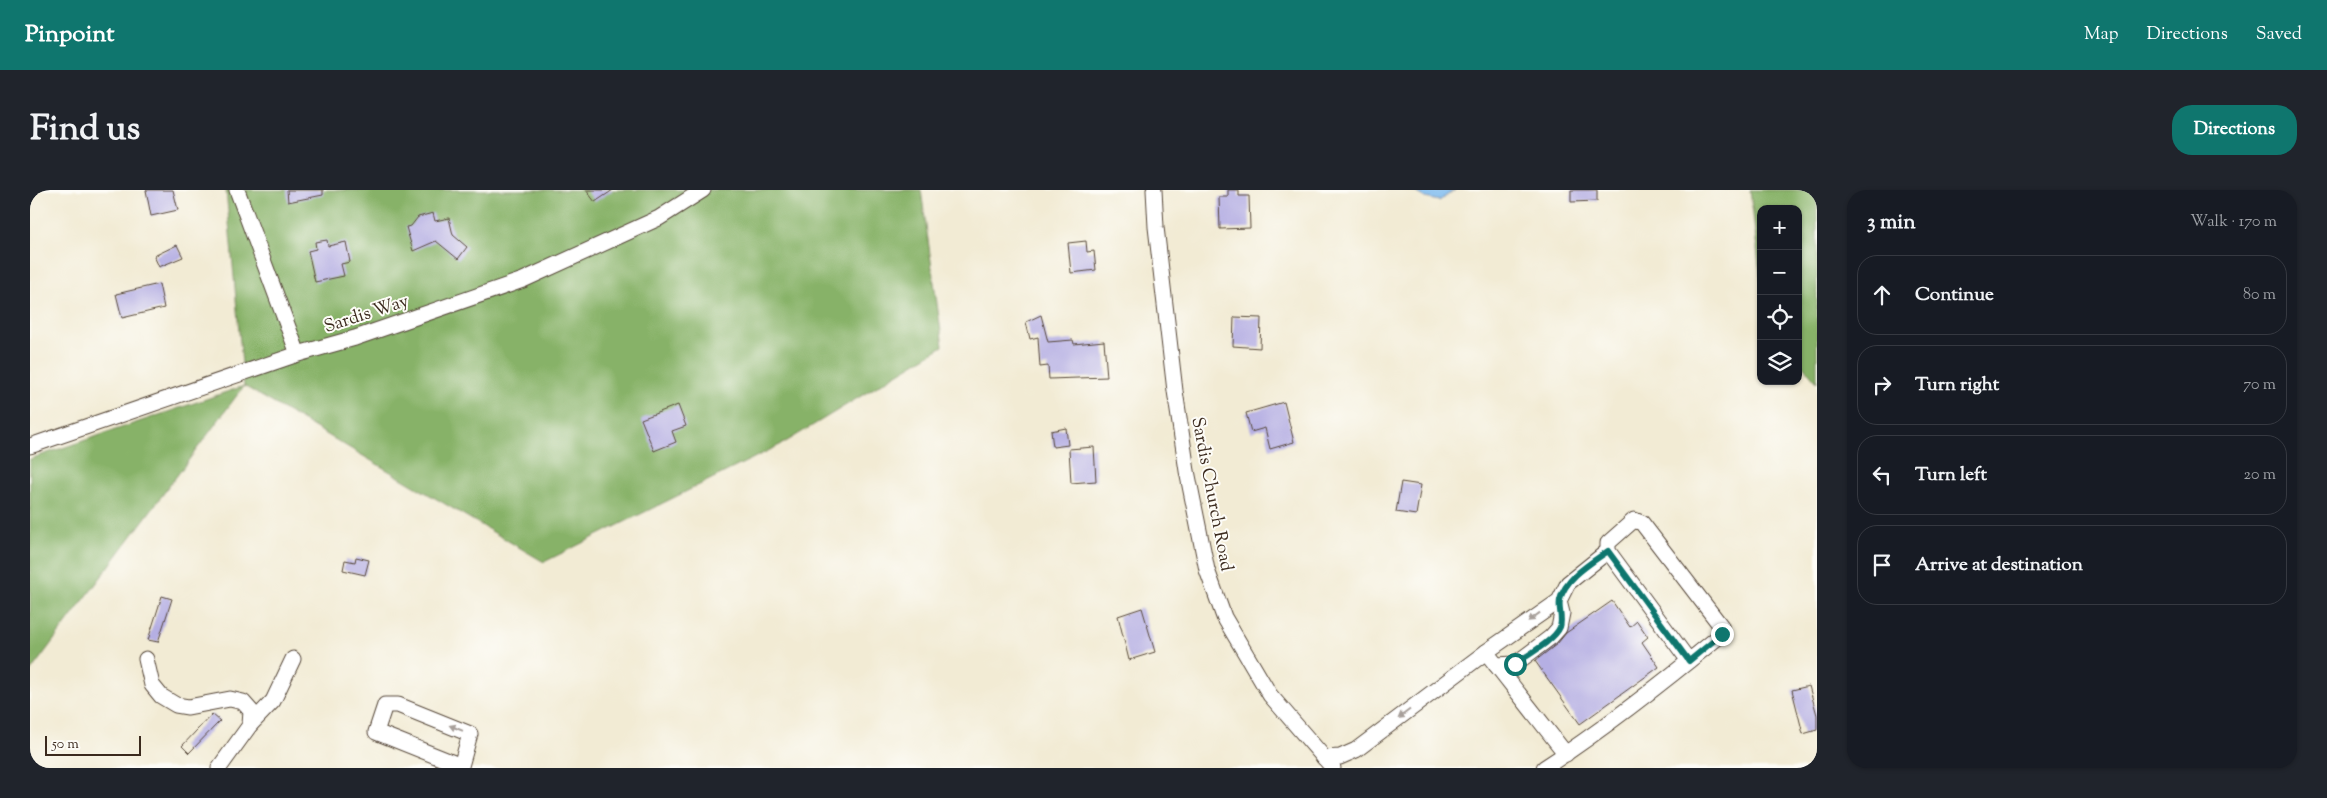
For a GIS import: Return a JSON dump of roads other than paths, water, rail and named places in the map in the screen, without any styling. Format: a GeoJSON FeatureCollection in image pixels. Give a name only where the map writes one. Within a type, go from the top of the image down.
{"type":"FeatureCollection","features":[{"type":"Feature","properties":{"kind":"street"},"geometry":{"type":"LineString","coordinates":[[237,190],[298,354]]}},
{"type":"Feature","properties":{"kind":"street","name":"Sardis Way"},"geometry":{"type":"LineString","coordinates":[[30,446],[298,354],[355,338],[523,280],[659,218],[703,190]]}},
{"type":"Feature","properties":{"kind":"street","name":"Sardis Church Road"},"geometry":{"type":"LineString","coordinates":[[1154,190],[1175,391],[1187,471],[1207,570],[1224,617],[1270,695],[1328,763]]}},
{"type":"Feature","properties":{"kind":"street"},"geometry":{"type":"LineString","coordinates":[[1544,768],[1566,754],[1689,661],[1722,634],[1721,626],[1642,523],[1634,520],[1618,532],[1608,543],[1608,551],[1689,661]]}},
{"type":"Feature","properties":{"kind":"street"},"geometry":{"type":"LineString","coordinates":[[1328,763],[1356,750],[1486,652],[1559,601],[1568,583],[1608,551]]}},
{"type":"Feature","properties":{"kind":"street"},"geometry":{"type":"LineString","coordinates":[[1496,665],[1515,664],[1551,637],[1559,628],[1562,613],[1559,601]]}},
{"type":"Feature","properties":{"kind":"street"},"geometry":{"type":"LineString","coordinates":[[1486,652],[1566,754]]}},
{"type":"Feature","properties":{"kind":"street"},"geometry":{"type":"LineString","coordinates":[[146,659],[152,685],[160,696],[176,705],[188,707],[230,699],[243,702],[251,711],[250,725]]}},
{"type":"Feature","properties":{"kind":"street"},"geometry":{"type":"LineString","coordinates":[[219,768],[250,725],[273,701],[294,659]]}},
{"type":"Feature","properties":{"kind":"street"},"geometry":{"type":"LineString","coordinates":[[386,705],[398,705],[470,734],[461,767],[376,732],[386,705]]}},
{"type":"Feature","properties":{"kind":"water"},"geometry":{"type":"Polygon","coordinates":[[[1412,190],[1455,190],[1439,201],[1425,198],[1412,190]]]}}]}
